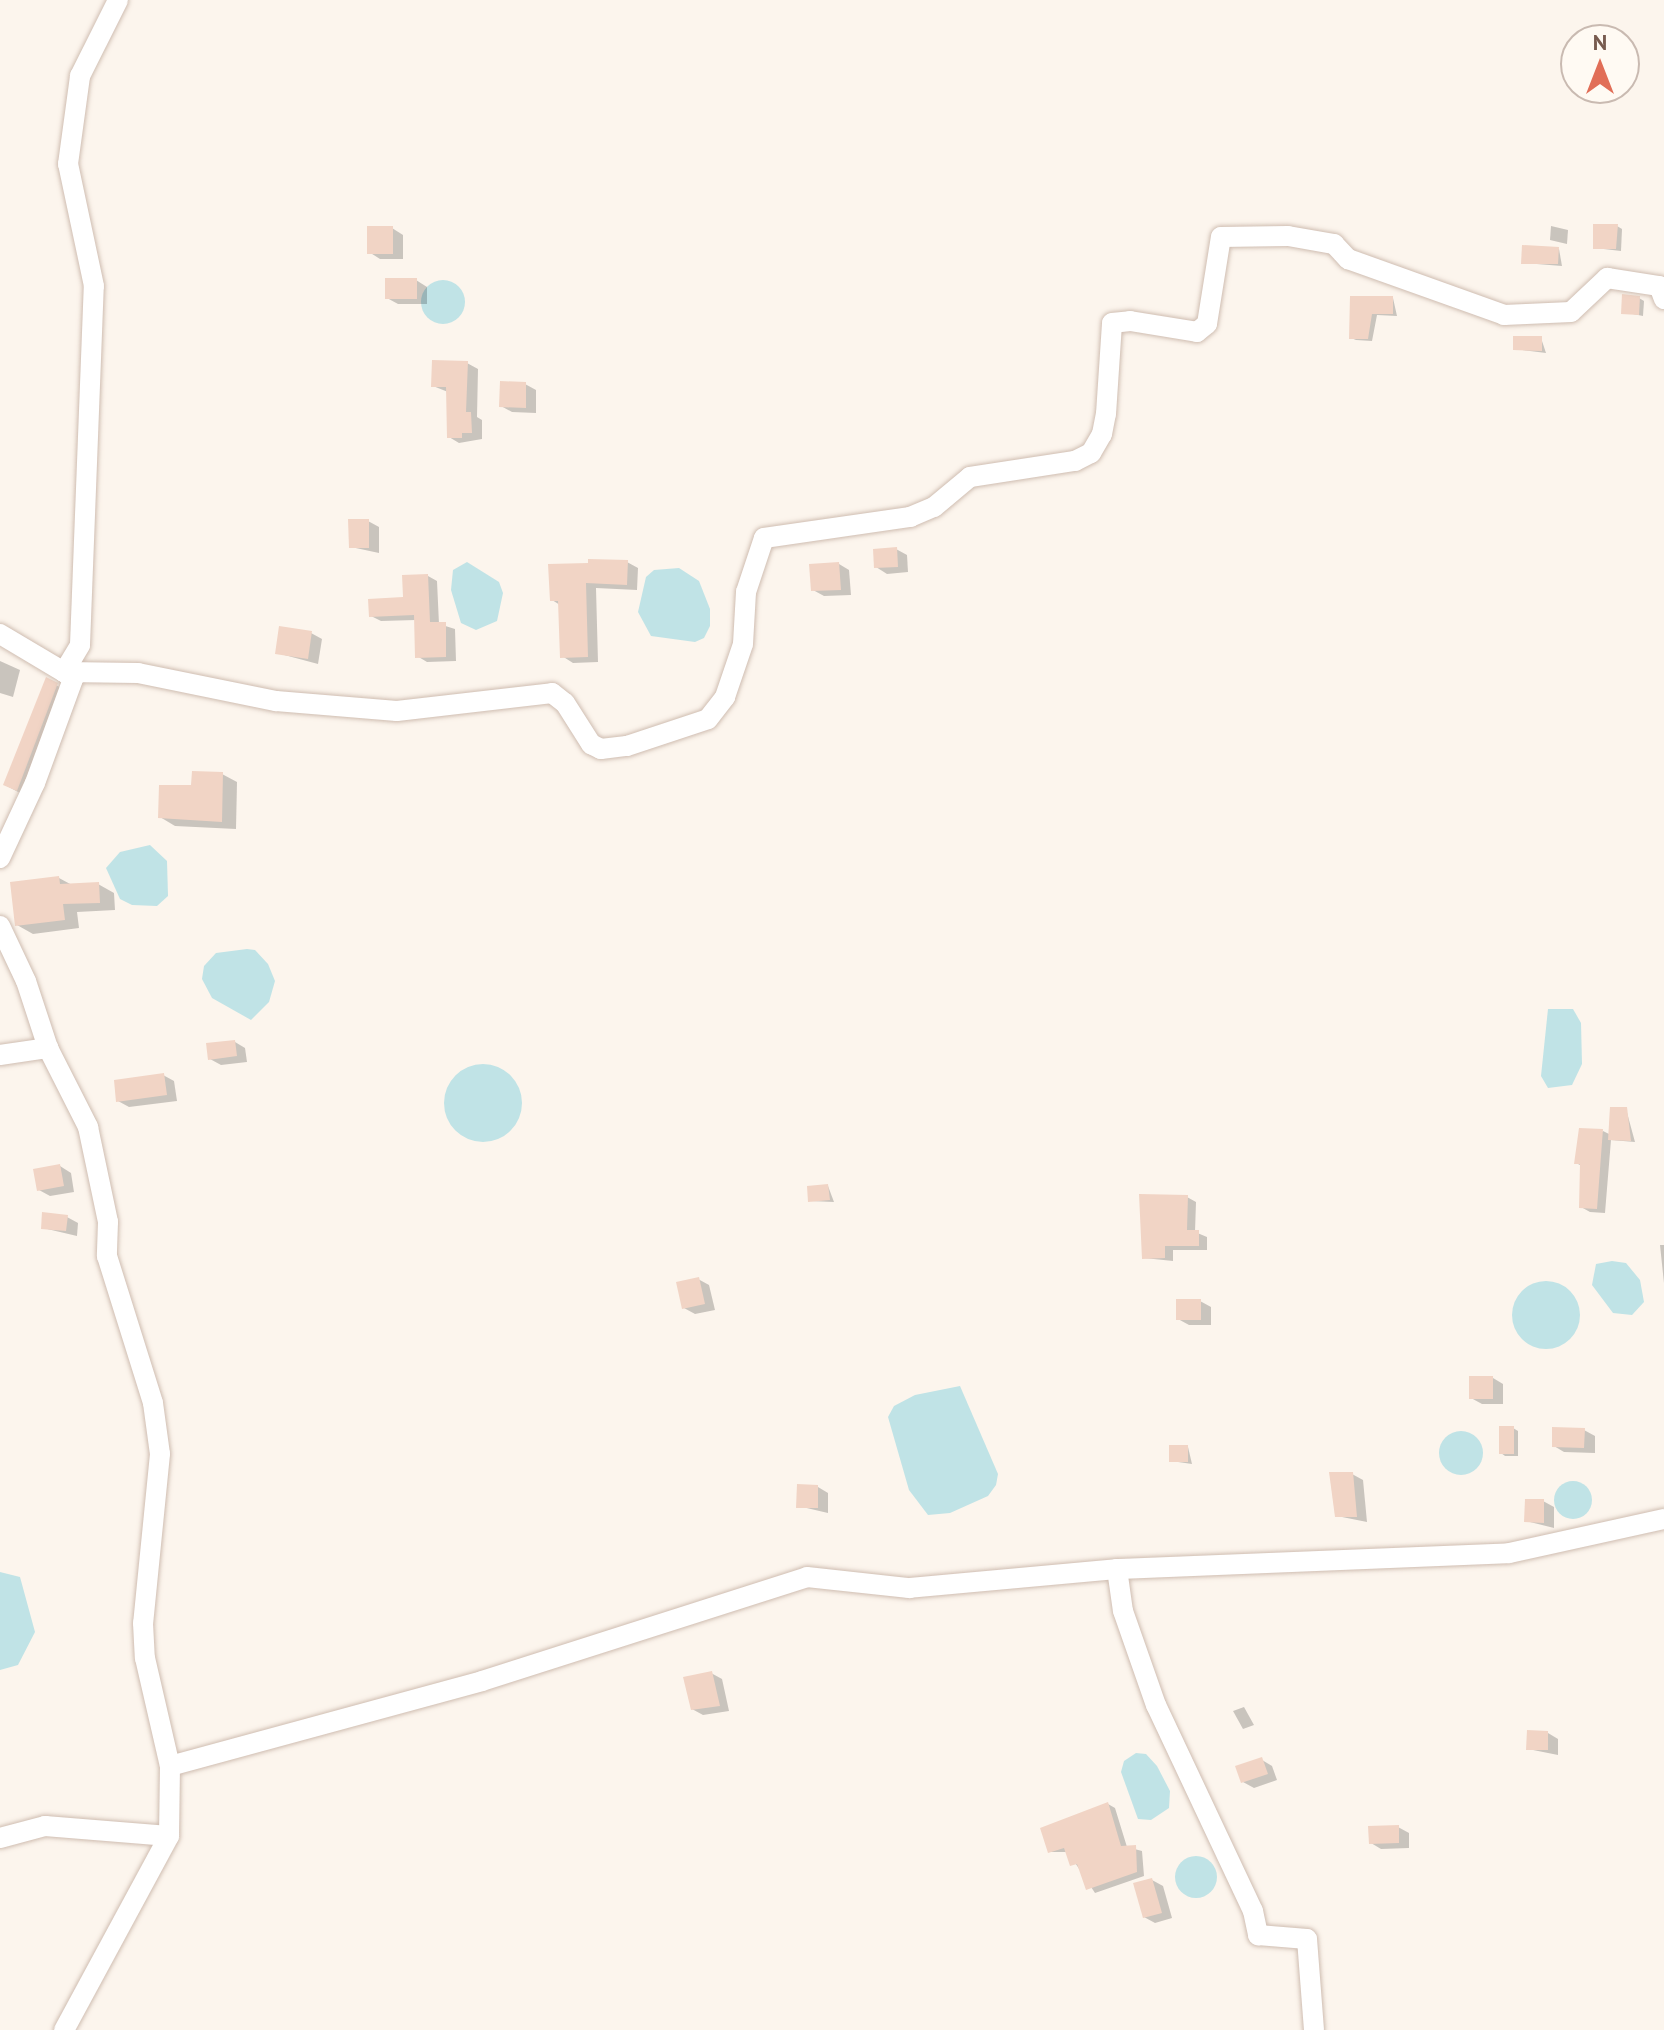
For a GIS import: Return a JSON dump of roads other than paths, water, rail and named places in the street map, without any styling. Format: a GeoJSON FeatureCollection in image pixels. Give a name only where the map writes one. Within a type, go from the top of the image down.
{"type":"FeatureCollection","features":[{"type":"Feature","properties":{"kind":"street"},"geometry":{"type":"LineString","coordinates":[[64,672],[80,645],[94,361],[94,286],[68,164],[80,76],[118,0]]}},
{"type":"Feature","properties":{"kind":"street"},"geometry":{"type":"LineString","coordinates":[[64,672],[138,673],[276,701],[397,711],[552,693],[565,703],[591,744],[601,749],[627,746],[708,719],[725,697],[743,644],[746,592],[764,538],[910,517],[934,507],[970,477],[1075,461],[1091,453],[1106,414],[1112,323],[1130,321],[1197,332],[1207,324],[1221,237],[1288,236],[1334,244],[1348,259],[1504,315],[1571,312],[1607,278],[1659,286],[1664,299]]}},
{"type":"Feature","properties":{"kind":"street"},"geometry":{"type":"LineString","coordinates":[[0,634],[73,679],[35,783],[0,858]]}},
{"type":"Feature","properties":{"kind":"street"},"geometry":{"type":"LineString","coordinates":[[0,926],[26,981],[48,1048],[88,1127],[108,1222],[107,1256],[153,1403],[160,1454],[145,1658],[170,1766],[169,1836],[64,2030]]}},
{"type":"Feature","properties":{"kind":"street"},"geometry":{"type":"LineString","coordinates":[[0,1055],[48,1048]]}},
{"type":"Feature","properties":{"kind":"street"},"geometry":{"type":"LineString","coordinates":[[170,1766],[482,1681],[807,1577],[909,1588],[1117,1569],[1509,1553],[1664,1519]]}},
{"type":"Feature","properties":{"kind":"street"},"geometry":{"type":"LineString","coordinates":[[1117,1569],[1123,1611],[1156,1705],[1253,1911],[1258,1935],[1307,1939],[1314,2030]]}},
{"type":"Feature","properties":{"kind":"street"},"geometry":{"type":"LineString","coordinates":[[0,1838],[45,1826],[169,1836]]}},
{"type":"Feature","properties":{"kind":"water"},"geometry":{"type":"Polygon","coordinates":[[[443,280],[458,287],[465,302],[458,317],[443,324],[428,317],[421,302],[428,287],[443,280]]]}},
{"type":"Feature","properties":{"kind":"water"},"geometry":{"type":"Polygon","coordinates":[[[467,562],[499,582],[503,593],[497,621],[476,630],[461,623],[451,590],[453,570],[467,562]]]}},
{"type":"Feature","properties":{"kind":"water"},"geometry":{"type":"Polygon","coordinates":[[[679,568],[699,581],[710,609],[710,626],[704,638],[695,642],[651,636],[638,612],[646,577],[654,570],[679,568]]]}},
{"type":"Feature","properties":{"kind":"water"},"geometry":{"type":"Polygon","coordinates":[[[150,845],[167,861],[168,896],[157,906],[132,905],[120,899],[106,868],[120,852],[150,845]]]}},
{"type":"Feature","properties":{"kind":"water"},"geometry":{"type":"Polygon","coordinates":[[[255,950],[268,964],[275,981],[269,1002],[251,1020],[212,998],[202,979],[204,966],[216,953],[255,950]]]}},
{"type":"Feature","properties":{"kind":"water"},"geometry":{"type":"Polygon","coordinates":[[[1548,1009],[1573,1009],[1581,1023],[1582,1064],[1572,1085],[1548,1088],[1541,1076],[1548,1009]]]}},
{"type":"Feature","properties":{"kind":"water"},"geometry":{"type":"Polygon","coordinates":[[[483,1064],[498,1067],[511,1075],[519,1088],[522,1103],[519,1118],[511,1131],[498,1139],[483,1142],[468,1139],[455,1131],[447,1118],[444,1103],[447,1088],[455,1075],[468,1067],[483,1064]]]}},
{"type":"Feature","properties":{"kind":"water"},"geometry":{"type":"Polygon","coordinates":[[[1612,1261],[1626,1263],[1640,1280],[1644,1302],[1632,1315],[1613,1313],[1592,1285],[1596,1264],[1612,1261]]]}},
{"type":"Feature","properties":{"kind":"water"},"geometry":{"type":"Polygon","coordinates":[[[1539,1281],[1553,1281],[1565,1286],[1575,1296],[1580,1315],[1575,1334],[1565,1344],[1553,1349],[1539,1349],[1527,1344],[1517,1334],[1512,1322],[1512,1308],[1517,1296],[1527,1286],[1539,1281]]]}},
{"type":"Feature","properties":{"kind":"water"},"geometry":{"type":"Polygon","coordinates":[[[960,1386],[998,1474],[996,1485],[988,1496],[950,1513],[928,1515],[909,1490],[888,1417],[894,1406],[915,1395],[960,1386]]]}},
{"type":"Feature","properties":{"kind":"water"},"geometry":{"type":"Polygon","coordinates":[[[1461,1431],[1477,1437],[1483,1453],[1477,1469],[1461,1475],[1445,1469],[1439,1453],[1445,1437],[1461,1431]]]}},
{"type":"Feature","properties":{"kind":"water"},"geometry":{"type":"Polygon","coordinates":[[[1573,1481],[1586,1487],[1592,1500],[1586,1513],[1573,1519],[1560,1513],[1554,1500],[1560,1487],[1573,1481]]]}},
{"type":"Feature","properties":{"kind":"water"},"geometry":{"type":"Polygon","coordinates":[[[0,1572],[20,1577],[35,1632],[18,1665],[0,1670],[0,1572]]]}},
{"type":"Feature","properties":{"kind":"water"},"geometry":{"type":"Polygon","coordinates":[[[1136,1753],[1146,1754],[1157,1766],[1170,1791],[1169,1808],[1151,1820],[1138,1819],[1121,1772],[1124,1761],[1136,1753]]]}},
{"type":"Feature","properties":{"kind":"water"},"geometry":{"type":"Polygon","coordinates":[[[1196,1856],[1211,1862],[1217,1877],[1211,1892],[1196,1898],[1181,1892],[1175,1877],[1181,1862],[1196,1856]]]}}]}
